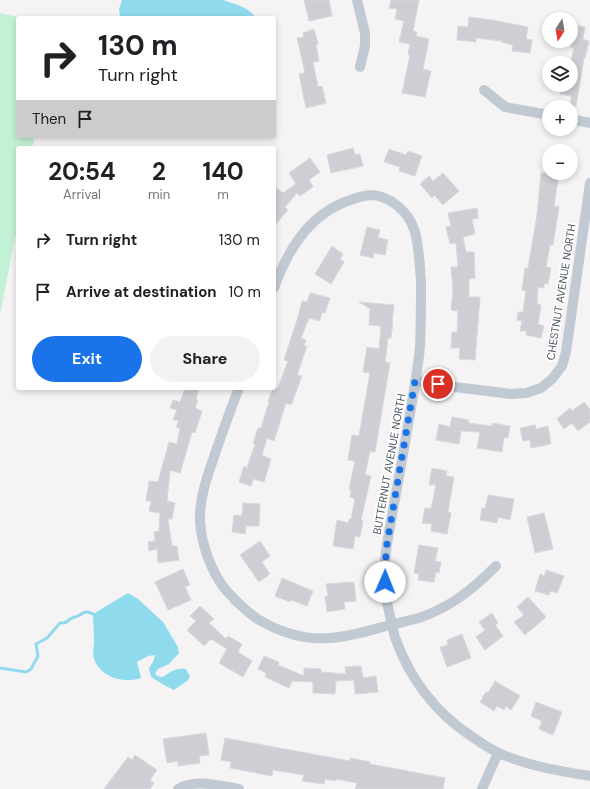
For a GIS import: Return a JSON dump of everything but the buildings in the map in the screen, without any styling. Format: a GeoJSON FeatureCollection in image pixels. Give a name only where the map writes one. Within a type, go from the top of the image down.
{"type":"FeatureCollection","features":[{"type":"Feature","properties":{"kind":"street"},"geometry":{"type":"LineString","coordinates":[[357,0],[365,33],[365,46],[360,67]]}},
{"type":"Feature","properties":{"kind":"street"},"geometry":{"type":"LineString","coordinates":[[484,90],[504,107],[542,114]]}},
{"type":"Feature","properties":{"kind":"street"},"geometry":{"type":"LineString","coordinates":[[578,120],[590,123]]}},
{"type":"Feature","properties":{"kind":"street","name":"CHESTNUT AVENUE NORTH"},"geometry":{"type":"LineString","coordinates":[[415,381],[511,394],[526,393],[541,388],[552,379],[562,366],[566,352],[590,183]]}},
{"type":"Feature","properties":{"kind":"street","name":"BUTTERNUT AVENUE NORTH"},"geometry":{"type":"LineString","coordinates":[[276,282],[280,270],[288,255],[301,236],[311,225],[332,209],[343,203],[371,195],[383,197],[391,201],[402,210],[411,222],[415,230],[418,245],[421,299],[420,340],[415,381],[387,544],[385,565],[386,596],[395,638],[403,658],[415,680],[427,696],[449,720],[463,731],[483,745],[498,753],[526,763],[549,769],[590,776]]}},
{"type":"Feature","properties":{"kind":"street"},"geometry":{"type":"LineString","coordinates":[[237,390],[205,482],[201,501],[200,521],[204,544],[212,567],[224,588],[259,621],[283,632],[307,637],[330,638],[354,635],[419,617],[437,610],[468,592],[496,566]]}},
{"type":"Feature","properties":{"kind":"street"},"geometry":{"type":"LineString","coordinates":[[482,789],[498,753]]}},
{"type":"Feature","properties":{"kind":"street"},"geometry":{"type":"LineString","coordinates":[[178,789],[182,786],[196,783],[239,789]]}},
{"type":"Feature","properties":{"kind":"green space"},"geometry":{"type":"Polygon","coordinates":[[[0,13],[16,17],[16,138],[34,138],[32,146],[16,146],[16,233],[0,315],[0,13]]]}},
{"type":"Feature","properties":{"kind":"water"},"geometry":{"type":"Polygon","coordinates":[[[122,0],[223,0],[245,8],[254,16],[120,16],[119,9],[122,0]]]}},
{"type":"Feature","properties":{"kind":"water"},"geometry":{"type":"Polygon","coordinates":[[[128,593],[138,599],[163,622],[178,647],[179,653],[169,664],[158,669],[155,674],[163,677],[176,669],[186,669],[190,677],[187,681],[174,690],[151,677],[149,668],[155,655],[148,656],[137,662],[141,678],[134,680],[113,677],[101,670],[97,665],[93,655],[93,614],[128,593]]]}},
{"type":"Feature","properties":{"kind":"waterway"},"geometry":{"type":"LineString","coordinates":[[0,668],[26,672],[31,669],[38,656],[36,644],[47,638],[60,623],[66,622],[85,612],[93,614]]}},
{"type":"Feature","properties":{"kind":"route"},"geometry":{"type":"LineString","coordinates":[[385,582],[387,544],[415,381],[438,384]]}}]}
